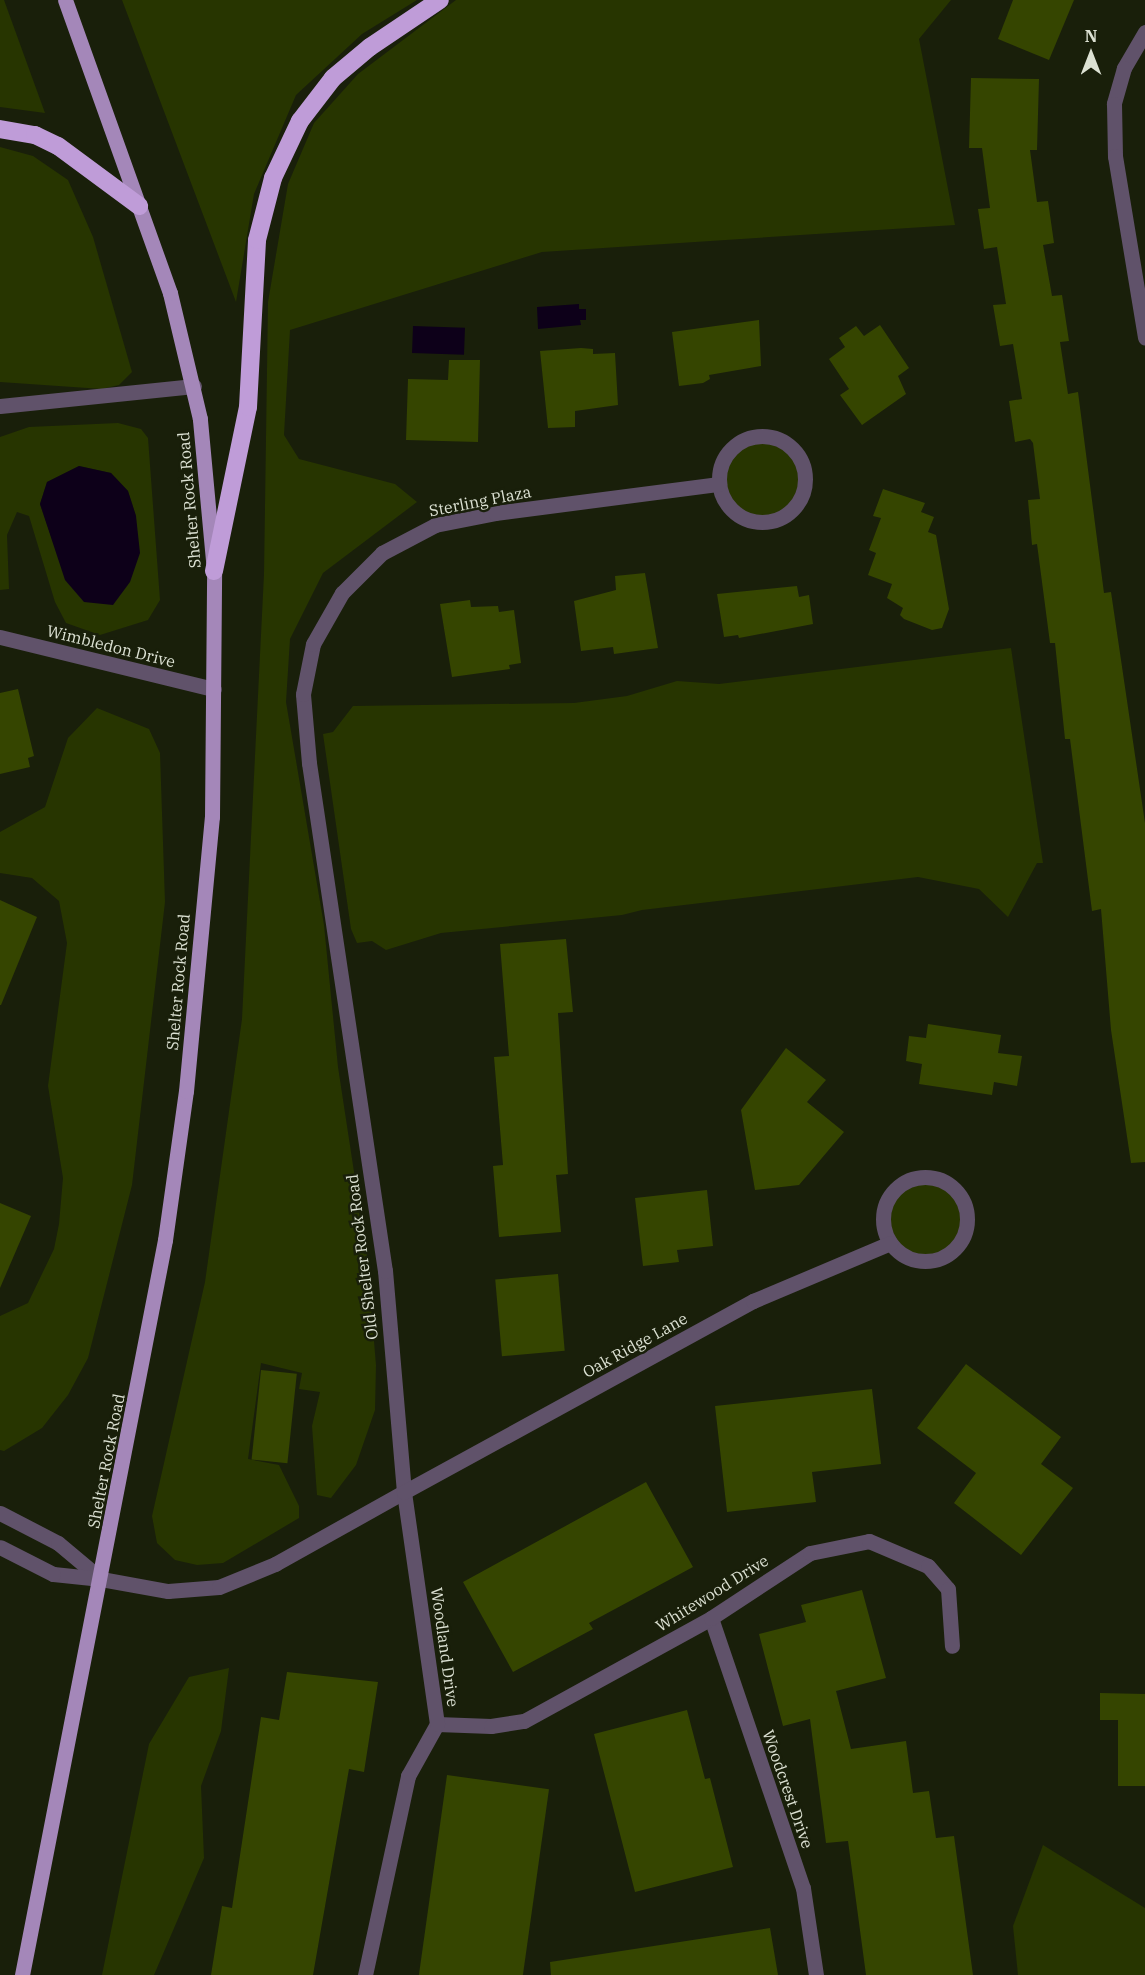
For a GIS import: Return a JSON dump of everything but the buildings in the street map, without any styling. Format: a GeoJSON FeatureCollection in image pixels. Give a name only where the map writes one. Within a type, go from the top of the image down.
{"type":"FeatureCollection","features":[{"type":"Feature","properties":{"kind":"highway"},"geometry":{"type":"LineString","coordinates":[[214,571],[248,407],[257,240],[273,178],[300,121],[333,78],[370,46],[440,0]]}},
{"type":"Feature","properties":{"kind":"highway"},"geometry":{"type":"LineString","coordinates":[[0,129],[35,135],[58,146],[139,206]]}},
{"type":"Feature","properties":{"kind":"main road","name":"Shelter Rock Road"},"geometry":{"type":"LineString","coordinates":[[22,1975],[102,1579],[165,1240],[186,1091],[212,817],[214,571],[205,449],[194,386],[170,293],[65,0]]}},
{"type":"Feature","properties":{"kind":"street"},"geometry":{"type":"LineString","coordinates":[[1145,32],[1124,68],[1114,104],[1115,156],[1145,338]]}},
{"type":"Feature","properties":{"kind":"street"},"geometry":{"type":"LineString","coordinates":[[0,406],[194,386]]}},
{"type":"Feature","properties":{"kind":"street"},"geometry":{"type":"LineString","coordinates":[[756,436],[770,436],[788,445],[801,460],[805,473],[799,502],[775,520],[760,522],[733,511],[719,484],[724,458],[743,440],[756,436]]}},
{"type":"Feature","properties":{"kind":"street","name":"Sterling Plaza"},"geometry":{"type":"LineString","coordinates":[[303,694],[313,644],[342,593],[382,553],[435,525],[495,513],[719,484]]}},
{"type":"Feature","properties":{"kind":"street","name":"Wimbledon Drive"},"geometry":{"type":"LineString","coordinates":[[0,637],[214,689]]}},
{"type":"Feature","properties":{"kind":"street","name":"Old Shelter Rock Road"},"geometry":{"type":"LineString","coordinates":[[303,694],[309,763],[385,1271],[404,1492]]}},
{"type":"Feature","properties":{"kind":"street"},"geometry":{"type":"LineString","coordinates":[[920,1176],[949,1184],[959,1194],[967,1221],[964,1233],[949,1254],[937,1259],[917,1260],[899,1253],[890,1243],[882,1215],[894,1189],[920,1176]]}},
{"type":"Feature","properties":{"kind":"street","name":"Oak Ridge Lane"},"geometry":{"type":"LineString","coordinates":[[404,1492],[753,1301],[890,1243]]}},
{"type":"Feature","properties":{"kind":"street"},"geometry":{"type":"LineString","coordinates":[[0,1547],[52,1574],[102,1579],[168,1590],[219,1587],[275,1564],[404,1492]]}},
{"type":"Feature","properties":{"kind":"street","name":"Woodland Drive"},"geometry":{"type":"LineString","coordinates":[[365,1975],[408,1776],[437,1724],[404,1492]]}},
{"type":"Feature","properties":{"kind":"street"},"geometry":{"type":"LineString","coordinates":[[0,1513],[58,1543],[102,1579]]}},
{"type":"Feature","properties":{"kind":"street","name":"Whitewood Drive"},"geometry":{"type":"LineString","coordinates":[[437,1724],[490,1726],[524,1721],[711,1618],[810,1553],[869,1541],[928,1566],[948,1589],[952,1646]]}},
{"type":"Feature","properties":{"kind":"street","name":"Woodcrest Drive"},"geometry":{"type":"LineString","coordinates":[[711,1618],[803,1888],[816,1975]]}},
{"type":"Feature","properties":{"kind":"green space"},"geometry":{"type":"Polygon","coordinates":[[[0,0],[4,0],[45,113],[0,107],[0,0]]]}},
{"type":"Feature","properties":{"kind":"green space"},"geometry":{"type":"Polygon","coordinates":[[[122,0],[417,0],[362,34],[296,95],[254,194],[236,302],[122,0]]]}},
{"type":"Feature","properties":{"kind":"green space"},"geometry":{"type":"Polygon","coordinates":[[[456,0],[951,0],[919,39],[955,225],[542,252],[290,330],[284,435],[299,459],[395,484],[417,502],[323,573],[290,639],[286,702],[324,925],[338,1067],[367,1257],[376,1365],[375,1410],[356,1465],[331,1498],[317,1495],[312,1426],[320,1392],[299,1389],[302,1373],[261,1363],[248,1459],[279,1465],[299,1506],[299,1518],[223,1563],[197,1565],[175,1560],[157,1543],[152,1516],[205,1282],[242,1019],[264,574],[268,302],[288,184],[314,123],[358,74],[456,0]]]}},
{"type":"Feature","properties":{"kind":"green space"},"geometry":{"type":"Polygon","coordinates":[[[0,147],[33,156],[68,180],[93,237],[132,372],[119,385],[102,389],[0,382],[0,147]]]}},
{"type":"Feature","properties":{"kind":"green space"},"geometry":{"type":"Polygon","coordinates":[[[118,423],[141,429],[148,438],[160,600],[148,620],[100,635],[66,623],[55,602],[29,516],[17,512],[7,535],[9,589],[0,590],[0,437],[29,427],[118,423]],[[79,466],[47,482],[40,504],[53,542],[136,516],[128,491],[111,473],[79,466]]]}},
{"type":"Feature","properties":{"kind":"green space"},"geometry":{"type":"Polygon","coordinates":[[[762,436],[786,443],[798,455],[805,479],[798,503],[786,515],[762,522],[738,515],[726,503],[719,479],[726,455],[738,443],[762,436]]]}},
{"type":"Feature","properties":{"kind":"green space"},"geometry":{"type":"Polygon","coordinates":[[[1011,648],[1043,863],[1037,863],[1008,917],[979,889],[918,877],[642,910],[622,915],[441,933],[386,950],[372,941],[357,943],[351,929],[323,734],[333,732],[353,706],[574,703],[627,696],[677,681],[719,684],[1011,648]]]}},
{"type":"Feature","properties":{"kind":"green space"},"geometry":{"type":"Polygon","coordinates":[[[97,708],[149,729],[160,753],[165,902],[132,1185],[88,1358],[68,1395],[42,1428],[4,1451],[0,1450],[0,1316],[28,1303],[54,1249],[59,1224],[63,1178],[48,1086],[67,943],[59,901],[32,878],[0,873],[0,832],[45,807],[68,738],[97,708]]]}},
{"type":"Feature","properties":{"kind":"green space"},"geometry":{"type":"Polygon","coordinates":[[[925,1177],[941,1180],[955,1189],[964,1203],[967,1219],[964,1235],[955,1249],[941,1258],[925,1261],[909,1258],[895,1249],[886,1235],[883,1219],[886,1203],[895,1189],[909,1180],[925,1177]]]}},
{"type":"Feature","properties":{"kind":"green space"},"geometry":{"type":"Polygon","coordinates":[[[229,1668],[221,1731],[201,1786],[204,1858],[154,1975],[102,1975],[149,1744],[189,1677],[229,1668]]]}},
{"type":"Feature","properties":{"kind":"green space"},"geometry":{"type":"Polygon","coordinates":[[[1043,1845],[1145,1908],[1145,1975],[1018,1975],[1013,1926],[1043,1845]]]}},
{"type":"Feature","properties":{"kind":"shaded area"},"geometry":{"type":"Polygon","coordinates":[[[579,304],[579,309],[586,309],[586,320],[580,320],[581,325],[538,329],[537,307],[579,304]]]}},
{"type":"Feature","properties":{"kind":"shaded area"},"geometry":{"type":"Polygon","coordinates":[[[413,326],[465,328],[464,355],[412,353],[413,326]]]}},
{"type":"Feature","properties":{"kind":"shaded area"},"geometry":{"type":"Polygon","coordinates":[[[79,466],[111,473],[128,491],[136,516],[140,553],[130,582],[113,605],[84,602],[65,580],[40,504],[47,482],[79,466]]]}}]}
